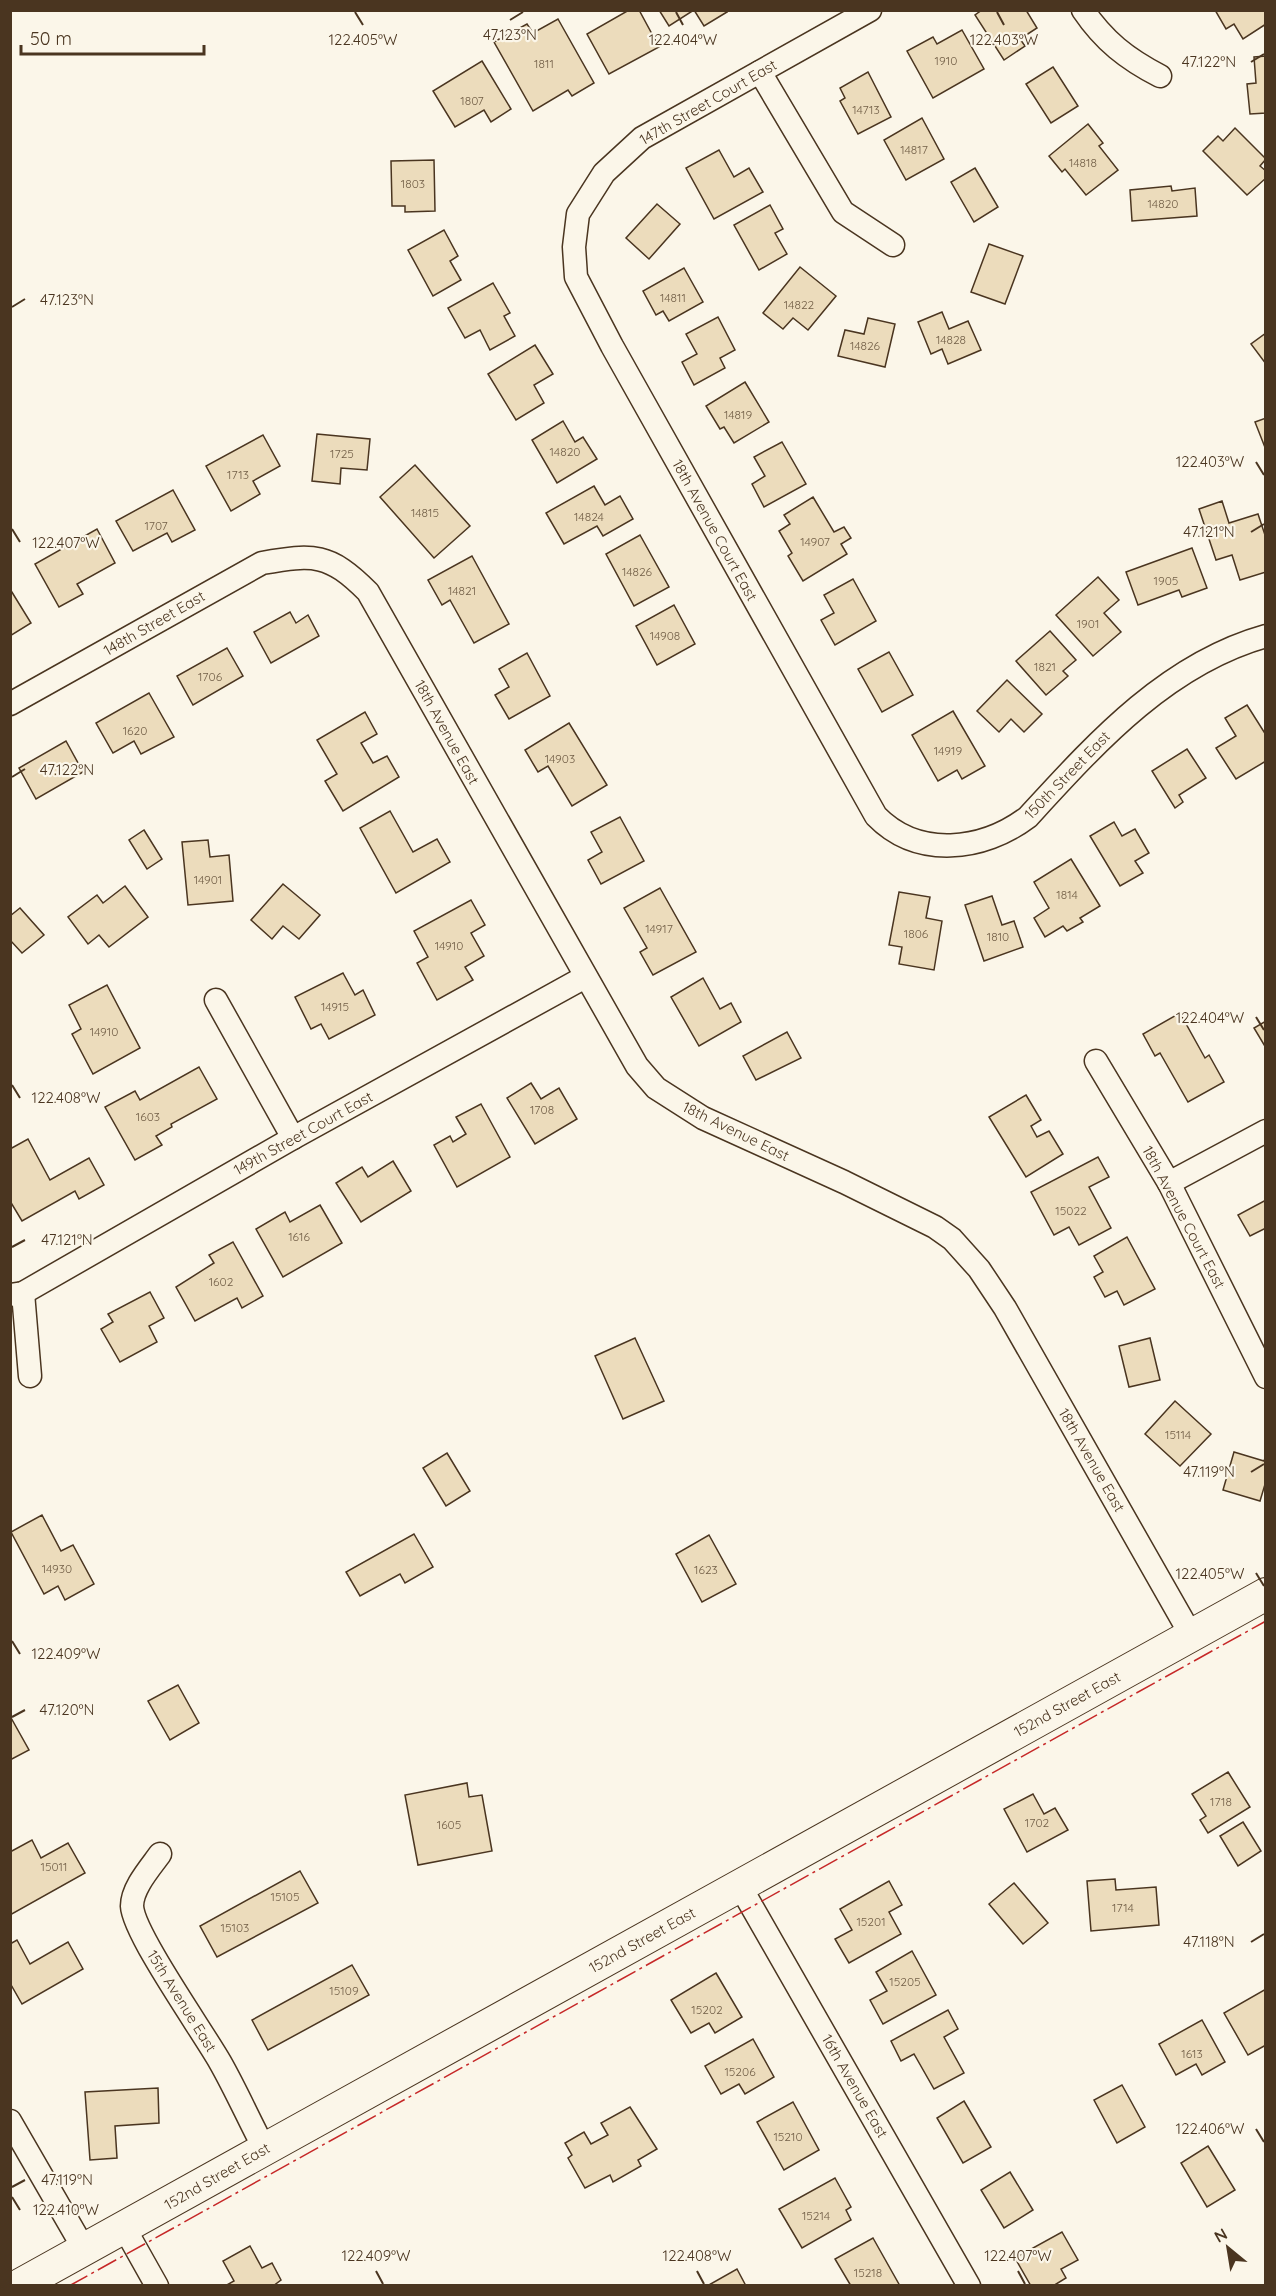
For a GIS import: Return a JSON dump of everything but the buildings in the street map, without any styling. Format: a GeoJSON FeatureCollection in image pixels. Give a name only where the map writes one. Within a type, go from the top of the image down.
{"type":"FeatureCollection","features":[{"type":"Feature","properties":{"kind":"main road","name":"152nd Street East"},"geometry":{"type":"LineString","coordinates":[[18,2286],[125,2229],[264,2148],[1266,1594]]}},
{"type":"Feature","properties":{"kind":"street","name":"147th Street Court East"},"geometry":{"type":"LineString","coordinates":[[575,260],[578,214],[604,173],[642,138],[870,10]]}},
{"type":"Feature","properties":{"kind":"street"},"geometry":{"type":"LineString","coordinates":[[1083,10],[1101,36],[1120,52],[1160,76]]}},
{"type":"Feature","properties":{"kind":"street"},"geometry":{"type":"LineString","coordinates":[[760,72],[820,178],[843,212],[893,245]]}},
{"type":"Feature","properties":{"kind":"street","name":"18th Avenue Court East"},"geometry":{"type":"LineString","coordinates":[[575,260],[576,278],[612,346],[865,798]]}},
{"type":"Feature","properties":{"kind":"street","name":"148th Street East"},"geometry":{"type":"LineString","coordinates":[[10,704],[242,573],[262,563],[303,556]]}},
{"type":"Feature","properties":{"kind":"street","name":"18th Avenue East"},"geometry":{"type":"LineString","coordinates":[[303,556],[329,561],[340,567],[368,592],[585,977],[637,1066],[656,1088],[703,1118],[917,1217],[952,1239],[979,1269],[1005,1308],[1191,1635]]}},
{"type":"Feature","properties":{"kind":"street","name":"150th Street East"},"geometry":{"type":"LineString","coordinates":[[865,798],[887,827],[909,838],[955,846],[989,840],[1012,829],[1028,817],[1128,713],[1221,652],[1266,636]]}},
{"type":"Feature","properties":{"kind":"street","name":"149th Street Court East"},"geometry":{"type":"LineString","coordinates":[[17,1294],[585,977]]}},
{"type":"Feature","properties":{"kind":"street"},"geometry":{"type":"LineString","coordinates":[[216,1000],[293,1138]]}},
{"type":"Feature","properties":{"kind":"street","name":"18th Avenue Court East"},"geometry":{"type":"LineString","coordinates":[[1096,1061],[1169,1183],[1266,1377]]}},
{"type":"Feature","properties":{"kind":"street"},"geometry":{"type":"LineString","coordinates":[[1169,1183],[1266,1131]]}},
{"type":"Feature","properties":{"kind":"street"},"geometry":{"type":"LineString","coordinates":[[17,1294],[30,1376]]}},
{"type":"Feature","properties":{"kind":"street","name":"15th Avenue East"},"geometry":{"type":"LineString","coordinates":[[160,1854],[138,1887],[132,1903],[135,1919],[146,1943],[222,2065],[264,2148]]}},
{"type":"Feature","properties":{"kind":"street","name":"16th Avenue East"},"geometry":{"type":"LineString","coordinates":[[740,1886],[969,2286]]}},
{"type":"Feature","properties":{"kind":"street"},"geometry":{"type":"LineString","coordinates":[[10,2121],[84,2249]]}},
{"type":"Feature","properties":{"kind":"street"},"geometry":{"type":"LineString","coordinates":[[125,2229],[157,2286]]}},
{"type":"Feature","properties":{"kind":"power"},"geometry":{"type":"LineString","coordinates":[[69,2286],[1266,1621]]}}]}
